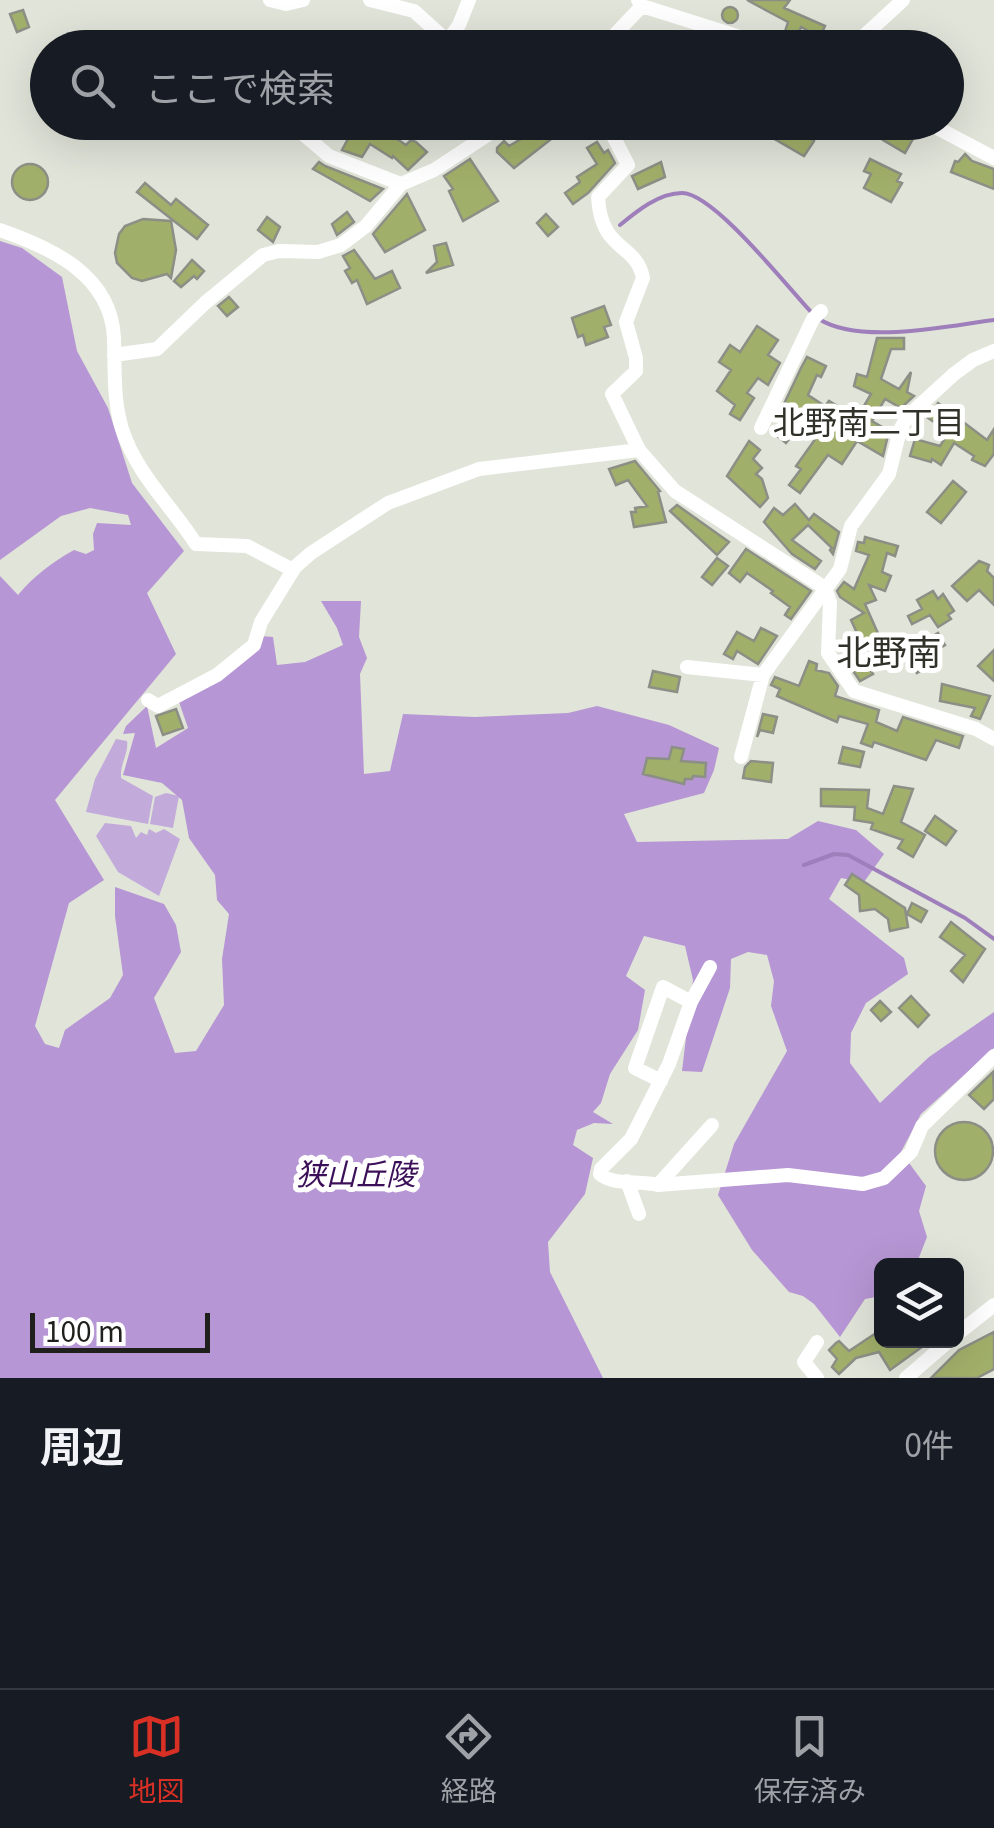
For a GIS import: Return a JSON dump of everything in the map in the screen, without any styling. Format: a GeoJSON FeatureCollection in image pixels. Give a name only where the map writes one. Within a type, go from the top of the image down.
{"type":"FeatureCollection","features":[{"type":"Feature","properties":{"kind":"street"},"geometry":{"type":"LineString","coordinates":[[270,0],[286,4],[303,0]]}},
{"type":"Feature","properties":{"kind":"street"},"geometry":{"type":"LineString","coordinates":[[370,0],[414,11],[437,30]]}},
{"type":"Feature","properties":{"kind":"street"},"geometry":{"type":"LineString","coordinates":[[458,30],[470,0]]}},
{"type":"Feature","properties":{"kind":"street"},"geometry":{"type":"LineString","coordinates":[[871,30],[903,0]]}},
{"type":"Feature","properties":{"kind":"street"},"geometry":{"type":"LineString","coordinates":[[621,30],[648,4],[723,30]]}},
{"type":"Feature","properties":{"kind":"street"},"geometry":{"type":"LineString","coordinates":[[310,140],[328,156],[401,184]]}},
{"type":"Feature","properties":{"kind":"street"},"geometry":{"type":"LineString","coordinates":[[114,355],[157,349],[263,255],[279,251],[318,252],[340,245],[362,230],[401,184],[434,170],[480,140]]}},
{"type":"Feature","properties":{"kind":"street"},"geometry":{"type":"LineString","coordinates":[[615,140],[628,165],[598,197],[602,228],[634,258],[642,278],[626,322],[636,370],[612,394],[639,450],[675,491],[824,588],[830,602],[828,653],[854,691],[976,729],[994,739]]}},
{"type":"Feature","properties":{"kind":"street"},"geometry":{"type":"LineString","coordinates":[[960,140],[994,158]]}},
{"type":"Feature","properties":{"kind":"street"},"geometry":{"type":"LineString","coordinates":[[0,230],[36,243],[71,263],[92,282],[108,310],[118,407],[130,450],[143,474],[196,544],[247,546],[293,570]]}},
{"type":"Feature","properties":{"kind":"street"},"geometry":{"type":"LineString","coordinates":[[761,428],[817,315]]}},
{"type":"Feature","properties":{"kind":"street"},"geometry":{"type":"LineString","coordinates":[[741,757],[763,675],[840,569],[851,526],[889,474],[907,418],[954,374],[994,351]]}},
{"type":"Feature","properties":{"kind":"street"},"geometry":{"type":"LineString","coordinates":[[148,700],[158,706],[216,675],[254,645],[261,622],[293,570],[311,553],[388,502],[479,469],[639,450]]}},
{"type":"Feature","properties":{"kind":"street"},"geometry":{"type":"LineString","coordinates":[[687,667],[763,675]]}},
{"type":"Feature","properties":{"kind":"street"},"geometry":{"type":"LineString","coordinates":[[710,968],[690,1002],[661,1081],[631,1139],[601,1169],[606,1180],[637,1179],[658,1185],[788,1175],[863,1184],[884,1178],[911,1152],[922,1126],[994,1056]]}},
{"type":"Feature","properties":{"kind":"street"},"geometry":{"type":"LineString","coordinates":[[661,1081],[635,1068],[663,987],[690,1002]]}},
{"type":"Feature","properties":{"kind":"street"},"geometry":{"type":"LineString","coordinates":[[658,1185],[712,1125]]}},
{"type":"Feature","properties":{"kind":"street"},"geometry":{"type":"LineString","coordinates":[[627,1181],[639,1214]]}},
{"type":"Feature","properties":{"kind":"street"},"geometry":{"type":"LineString","coordinates":[[964,1329],[994,1305]]}},
{"type":"Feature","properties":{"kind":"street"},"geometry":{"type":"LineString","coordinates":[[816,1378],[804,1362],[818,1342]]}},
{"type":"Feature","properties":{"kind":"street"},"geometry":{"type":"LineString","coordinates":[[906,1378],[941,1348]]}},
{"type":"Feature","properties":{"kind":"shaded area"},"geometry":{"type":"Polygon","coordinates":[[[116,739],[127,741],[121,778],[153,796],[148,824],[86,812],[95,779],[116,739]]]}},
{"type":"Feature","properties":{"kind":"shaded area"},"geometry":{"type":"Polygon","coordinates":[[[166,793],[179,796],[173,828],[150,824],[155,797],[166,793]]]}},
{"type":"Feature","properties":{"kind":"shaded area"},"geometry":{"type":"Polygon","coordinates":[[[105,823],[131,826],[136,838],[141,832],[147,835],[149,829],[156,833],[164,829],[180,839],[159,896],[118,872],[96,836],[105,823]]]}},
{"type":"Feature","properties":{"kind":"green space","name":"狭山丘陵"},"geometry":{"type":"Polygon","coordinates":[[[0,241],[22,248],[62,277],[77,351],[108,408],[132,483],[184,551],[147,593],[176,654],[55,800],[104,880],[69,903],[35,1026],[45,1044],[59,1048],[65,1030],[110,998],[123,975],[115,887],[164,904],[176,925],[181,952],[154,998],[175,1053],[196,1051],[224,1005],[222,959],[229,914],[217,900],[215,875],[189,838],[182,800],[162,783],[123,775],[135,733],[123,734],[147,706],[156,748],[188,728],[178,699],[260,636],[273,637],[277,665],[305,662],[343,645],[321,601],[361,601],[359,637],[367,658],[360,674],[364,774],[390,771],[403,714],[475,717],[568,713],[597,706],[669,725],[719,748],[704,793],[624,814],[637,842],[788,839],[818,821],[856,830],[884,854],[864,882],[841,878],[829,899],[904,958],[908,974],[866,1003],[851,1033],[850,1063],[880,1103],[929,1057],[994,1012],[994,1048],[921,1114],[901,1152],[926,1186],[919,1211],[927,1237],[919,1258],[874,1258],[874,1297],[865,1299],[840,1337],[814,1304],[789,1292],[752,1250],[718,1195],[734,1144],[787,1051],[771,1006],[774,981],[767,955],[748,952],[731,959],[730,988],[702,1072],[682,1071],[693,980],[685,946],[644,936],[626,976],[645,990],[638,1030],[610,1074],[601,1103],[593,1112],[613,1124],[594,1123],[577,1130],[573,1145],[593,1158],[585,1194],[548,1242],[550,1272],[603,1378],[0,1378],[0,576],[18,595],[37,575],[74,550],[86,554],[94,550],[97,523],[131,525],[128,515],[90,508],[61,516],[0,560],[0,241]]]}},
{"type":"Feature","properties":{"kind":"building"},"geometry":{"type":"Polygon","coordinates":[[[747,0],[790,0],[784,8],[825,26],[823,30],[786,30],[788,22],[747,0]]]}},
{"type":"Feature","properties":{"kind":"building"},"geometry":{"type":"Polygon","coordinates":[[[730,7],[738,15],[730,23],[722,15],[730,7]]]}},
{"type":"Feature","properties":{"kind":"building"},"geometry":{"type":"Polygon","coordinates":[[[23,10],[29,27],[17,32],[10,14],[23,10]]]}},
{"type":"Feature","properties":{"kind":"building"},"geometry":{"type":"Polygon","coordinates":[[[347,140],[398,140],[406,145],[411,140],[427,152],[408,170],[393,156],[370,144],[362,157],[342,150],[347,140]]]}},
{"type":"Feature","properties":{"kind":"building"},"geometry":{"type":"Polygon","coordinates":[[[519,140],[550,140],[514,168],[497,152],[504,141],[509,146],[519,140]]]}},
{"type":"Feature","properties":{"kind":"building"},"geometry":{"type":"Polygon","coordinates":[[[776,140],[813,140],[804,156],[776,140]]]}},
{"type":"Feature","properties":{"kind":"building"},"geometry":{"type":"Polygon","coordinates":[[[883,140],[912,140],[905,153],[883,140]]]}},
{"type":"Feature","properties":{"kind":"building"},"geometry":{"type":"Polygon","coordinates":[[[597,142],[604,153],[608,150],[615,163],[573,204],[565,193],[580,182],[577,177],[597,164],[587,148],[597,142]]]}},
{"type":"Feature","properties":{"kind":"building"},"geometry":{"type":"Polygon","coordinates":[[[965,154],[972,161],[994,169],[994,189],[951,172],[955,161],[965,154]]]}},
{"type":"Feature","properties":{"kind":"building"},"geometry":{"type":"Polygon","coordinates":[[[470,159],[498,201],[463,221],[449,191],[453,189],[444,176],[470,159]]]}},
{"type":"Feature","properties":{"kind":"building"},"geometry":{"type":"Polygon","coordinates":[[[870,159],[901,174],[897,181],[902,183],[891,202],[864,188],[871,174],[864,171],[870,159]]]}},
{"type":"Feature","properties":{"kind":"building"},"geometry":{"type":"Polygon","coordinates":[[[319,162],[383,189],[370,201],[313,169],[319,162]]]}},
{"type":"Feature","properties":{"kind":"building"},"geometry":{"type":"Polygon","coordinates":[[[661,162],[665,177],[638,189],[632,176],[661,162]]]}},
{"type":"Feature","properties":{"kind":"building"},"geometry":{"type":"Polygon","coordinates":[[[30,164],[43,169],[48,182],[43,195],[30,200],[17,195],[12,182],[17,169],[30,164]]]}},
{"type":"Feature","properties":{"kind":"building"},"geometry":{"type":"Polygon","coordinates":[[[145,183],[171,205],[176,199],[208,225],[197,239],[137,192],[145,183]]]}},
{"type":"Feature","properties":{"kind":"building"},"geometry":{"type":"Polygon","coordinates":[[[407,194],[425,230],[385,252],[373,234],[407,194]]]}},
{"type":"Feature","properties":{"kind":"building"},"geometry":{"type":"Polygon","coordinates":[[[347,212],[354,222],[337,235],[332,224],[347,212]]]}},
{"type":"Feature","properties":{"kind":"building"},"geometry":{"type":"Polygon","coordinates":[[[546,214],[558,227],[548,236],[537,223],[546,214]]]}},
{"type":"Feature","properties":{"kind":"building"},"geometry":{"type":"Polygon","coordinates":[[[267,217],[280,227],[273,242],[258,230],[267,217]]]}},
{"type":"Feature","properties":{"kind":"building"},"geometry":{"type":"Polygon","coordinates":[[[143,219],[171,221],[176,250],[171,278],[167,274],[142,281],[132,278],[117,263],[119,234],[125,226],[143,219]]]}},
{"type":"Feature","properties":{"kind":"building"},"geometry":{"type":"Polygon","coordinates":[[[446,243],[453,265],[426,273],[437,262],[434,246],[446,243]]]}},
{"type":"Feature","properties":{"kind":"building"},"geometry":{"type":"Polygon","coordinates":[[[354,250],[375,279],[392,271],[400,288],[367,304],[357,280],[352,283],[345,271],[350,268],[343,256],[354,250]]]}},
{"type":"Feature","properties":{"kind":"building"},"geometry":{"type":"Polygon","coordinates":[[[192,260],[204,271],[181,287],[174,281],[192,260]]]}},
{"type":"Feature","properties":{"kind":"building"},"geometry":{"type":"Polygon","coordinates":[[[229,297],[238,307],[227,316],[218,306],[229,297]]]}},
{"type":"Feature","properties":{"kind":"building"},"geometry":{"type":"Polygon","coordinates":[[[604,306],[611,325],[604,327],[608,337],[586,345],[583,335],[578,337],[572,318],[604,306]]]}},
{"type":"Feature","properties":{"kind":"building"},"geometry":{"type":"Polygon","coordinates":[[[757,326],[778,340],[768,355],[780,363],[768,385],[758,378],[747,393],[754,398],[740,420],[730,414],[735,405],[717,391],[731,370],[719,362],[730,345],[740,352],[757,326]]]}},
{"type":"Feature","properties":{"kind":"building"},"geometry":{"type":"Polygon","coordinates":[[[877,338],[904,338],[904,349],[891,349],[881,379],[899,389],[911,372],[907,392],[914,396],[901,408],[885,399],[872,421],[889,431],[883,456],[857,441],[842,464],[828,455],[800,493],[789,485],[801,469],[796,466],[821,431],[804,420],[786,443],[776,435],[794,413],[783,406],[801,368],[807,357],[826,366],[808,395],[825,406],[829,401],[857,418],[871,394],[854,386],[857,374],[867,377],[877,338]]]}},
{"type":"Feature","properties":{"kind":"building"},"geometry":{"type":"Polygon","coordinates":[[[938,403],[987,440],[994,429],[994,454],[985,466],[954,443],[941,465],[932,459],[931,462],[910,456],[915,439],[940,446],[949,432],[928,418],[938,403]]]}},
{"type":"Feature","properties":{"kind":"building"},"geometry":{"type":"Polygon","coordinates":[[[749,441],[760,450],[753,459],[762,468],[756,474],[762,479],[768,498],[760,507],[727,476],[749,441]]]}},
{"type":"Feature","properties":{"kind":"building"},"geometry":{"type":"Polygon","coordinates":[[[635,461],[660,491],[666,522],[634,527],[631,512],[647,506],[628,480],[616,485],[609,469],[635,461]]]}},
{"type":"Feature","properties":{"kind":"building"},"geometry":{"type":"Polygon","coordinates":[[[953,481],[966,492],[941,523],[927,512],[953,481]]]}},
{"type":"Feature","properties":{"kind":"building"},"geometry":{"type":"Polygon","coordinates":[[[795,504],[809,520],[814,514],[839,532],[833,554],[832,548],[808,525],[792,540],[821,561],[815,569],[792,554],[764,522],[774,508],[783,515],[795,504]]]}},
{"type":"Feature","properties":{"kind":"building"},"geometry":{"type":"Polygon","coordinates":[[[677,505],[729,542],[717,555],[670,511],[677,505]]]}},
{"type":"Feature","properties":{"kind":"building"},"geometry":{"type":"Polygon","coordinates":[[[865,537],[898,546],[895,556],[887,553],[882,572],[891,576],[885,591],[869,585],[876,600],[865,604],[880,638],[863,646],[851,620],[864,613],[837,591],[844,582],[854,589],[869,555],[856,551],[858,542],[864,543],[865,537]]]}},
{"type":"Feature","properties":{"kind":"building"},"geometry":{"type":"Polygon","coordinates":[[[746,549],[811,591],[791,619],[785,615],[790,607],[773,591],[747,573],[740,582],[729,573],[746,549]]]}},
{"type":"Feature","properties":{"kind":"building"},"geometry":{"type":"Polygon","coordinates":[[[717,558],[728,566],[712,585],[702,577],[717,558]]]}},
{"type":"Feature","properties":{"kind":"building"},"geometry":{"type":"Polygon","coordinates":[[[979,561],[989,565],[987,571],[994,578],[994,605],[979,590],[967,601],[952,586],[979,561]]]}},
{"type":"Feature","properties":{"kind":"building"},"geometry":{"type":"Polygon","coordinates":[[[933,591],[938,599],[943,594],[954,611],[948,615],[951,619],[938,627],[930,615],[912,624],[908,616],[922,609],[917,600],[933,591]]]}},
{"type":"Feature","properties":{"kind":"building"},"geometry":{"type":"Polygon","coordinates":[[[761,628],[777,636],[758,664],[737,651],[733,659],[724,654],[737,632],[754,641],[761,628]]]}},
{"type":"Feature","properties":{"kind":"building"},"geometry":{"type":"Polygon","coordinates":[[[938,633],[945,645],[931,654],[935,662],[917,673],[910,661],[920,654],[917,648],[923,642],[938,633]]]}},
{"type":"Feature","properties":{"kind":"building"},"geometry":{"type":"Polygon","coordinates":[[[994,650],[994,681],[978,666],[994,650]]]}},
{"type":"Feature","properties":{"kind":"building"},"geometry":{"type":"Polygon","coordinates":[[[809,661],[817,664],[816,670],[829,673],[838,686],[835,696],[879,710],[876,722],[897,731],[903,717],[963,736],[959,748],[936,740],[926,760],[874,742],[872,747],[861,743],[868,724],[839,716],[837,722],[777,696],[780,689],[771,685],[775,677],[799,686],[809,661]]]}},
{"type":"Feature","properties":{"kind":"building"},"geometry":{"type":"Polygon","coordinates":[[[865,661],[873,674],[860,681],[851,668],[865,661]]]}},
{"type":"Feature","properties":{"kind":"building"},"geometry":{"type":"Polygon","coordinates":[[[653,671],[680,677],[677,692],[649,687],[653,671]]]}},
{"type":"Feature","properties":{"kind":"building"},"geometry":{"type":"Polygon","coordinates":[[[942,684],[990,696],[980,719],[971,716],[975,708],[940,701],[942,684]]]}},
{"type":"Feature","properties":{"kind":"building"},"geometry":{"type":"Polygon","coordinates":[[[176,709],[183,728],[163,735],[156,716],[176,709]]]}},
{"type":"Feature","properties":{"kind":"building"},"geometry":{"type":"Polygon","coordinates":[[[763,714],[777,717],[773,733],[760,730],[757,737],[763,714]]]}},
{"type":"Feature","properties":{"kind":"building"},"geometry":{"type":"Polygon","coordinates":[[[672,747],[684,749],[681,761],[706,763],[705,777],[693,776],[685,779],[684,784],[643,774],[647,758],[669,759],[672,747]]]}},
{"type":"Feature","properties":{"kind":"building"},"geometry":{"type":"Polygon","coordinates":[[[843,747],[864,752],[860,767],[839,763],[843,747]]]}},
{"type":"Feature","properties":{"kind":"building"},"geometry":{"type":"Polygon","coordinates":[[[751,761],[773,763],[771,782],[743,778],[751,761]]]}},
{"type":"Feature","properties":{"kind":"building"},"geometry":{"type":"Polygon","coordinates":[[[894,786],[913,789],[901,822],[925,835],[913,857],[898,848],[903,840],[871,829],[873,823],[854,820],[855,807],[821,806],[821,789],[869,790],[867,808],[883,814],[894,786]]]}},
{"type":"Feature","properties":{"kind":"building"},"geometry":{"type":"Polygon","coordinates":[[[935,816],[956,831],[946,845],[925,831],[935,816]]]}},
{"type":"Feature","properties":{"kind":"building"},"geometry":{"type":"Polygon","coordinates":[[[852,874],[905,908],[908,927],[890,931],[888,919],[875,909],[860,911],[859,895],[845,885],[852,874]]]}},
{"type":"Feature","properties":{"kind":"building"},"geometry":{"type":"Polygon","coordinates":[[[912,903],[927,911],[921,922],[907,914],[912,903]]]}},
{"type":"Feature","properties":{"kind":"building"},"geometry":{"type":"Polygon","coordinates":[[[951,922],[985,949],[963,982],[951,971],[965,955],[940,937],[951,922]]]}},
{"type":"Feature","properties":{"kind":"building"},"geometry":{"type":"Polygon","coordinates":[[[911,996],[929,1015],[918,1027],[899,1008],[911,996]]]}},
{"type":"Feature","properties":{"kind":"building"},"geometry":{"type":"Polygon","coordinates":[[[880,1001],[891,1012],[881,1021],[871,1010],[880,1001]]]}},
{"type":"Feature","properties":{"kind":"building"},"geometry":{"type":"Polygon","coordinates":[[[993,1072],[994,1099],[984,1109],[969,1095],[993,1072]]]}},
{"type":"Feature","properties":{"kind":"building"},"geometry":{"type":"Polygon","coordinates":[[[964,1122],[985,1130],[993,1151],[985,1172],[964,1180],[943,1172],[935,1151],[943,1130],[964,1122]]]}},
{"type":"Feature","properties":{"kind":"building"},"geometry":{"type":"Polygon","coordinates":[[[994,1332],[994,1369],[977,1378],[931,1378],[959,1350],[994,1332]]]}},
{"type":"Feature","properties":{"kind":"building"},"geometry":{"type":"Polygon","coordinates":[[[874,1334],[874,1348],[921,1348],[890,1370],[879,1352],[856,1358],[839,1374],[832,1367],[837,1359],[829,1350],[839,1341],[849,1351],[874,1334]]]}},
{"type":"Feature","properties":{"kind":"waterway"},"geometry":{"type":"LineString","coordinates":[[620,225],[665,196],[682,193],[696,197],[731,224],[812,313]]}},
{"type":"Feature","properties":{"kind":"waterway"},"geometry":{"type":"LineString","coordinates":[[819,319],[836,327],[880,332],[994,320]]}},
{"type":"Feature","properties":{"kind":"waterway"},"geometry":{"type":"LineString","coordinates":[[804,865],[834,854],[848,855],[965,918],[994,939]]}},
{"type":"Feature","properties":{"kind":"district","name":"北野南二丁目"},"geometry":{"type":"Point","coordinates":[869,423]}},
{"type":"Feature","properties":{"kind":"district","name":"北野南"},"geometry":{"type":"Point","coordinates":[889,653]}}]}
